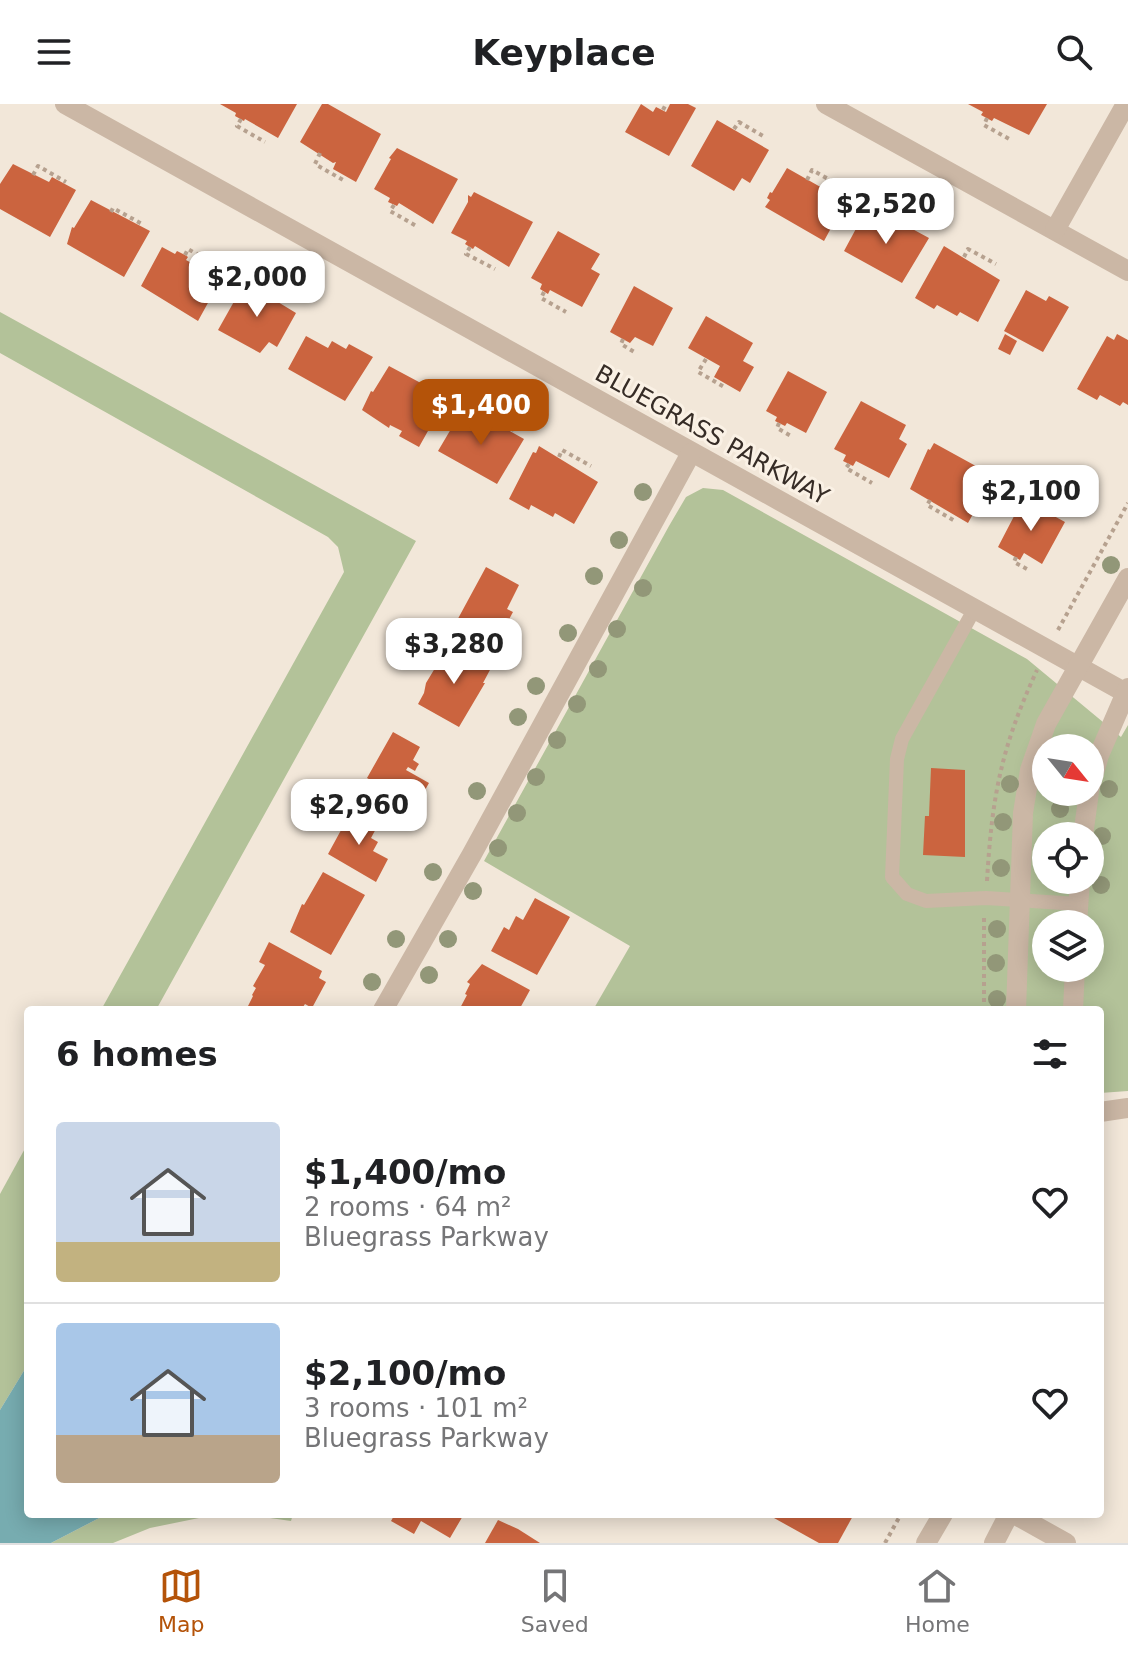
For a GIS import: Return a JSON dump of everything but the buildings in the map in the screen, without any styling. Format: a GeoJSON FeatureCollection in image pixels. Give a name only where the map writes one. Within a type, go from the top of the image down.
{"type":"FeatureCollection","features":[{"type":"Feature","properties":{"kind":"street","name":"BLUEGRASS PARKWAY"},"geometry":{"type":"LineString","coordinates":[[65,104],[974,610],[1127,690]]}},
{"type":"Feature","properties":{"kind":"street"},"geometry":{"type":"LineString","coordinates":[[826,104],[1128,271]]}},
{"type":"Feature","properties":{"kind":"street"},"geometry":{"type":"LineString","coordinates":[[1055,230],[1126,104]]}},
{"type":"Feature","properties":{"kind":"street"},"geometry":{"type":"LineString","coordinates":[[385,1006],[691,453]]}},
{"type":"Feature","properties":{"kind":"street"},"geometry":{"type":"LineString","coordinates":[[1016,1006],[1023,813],[1030,770],[1046,724],[1128,578]]}},
{"type":"Feature","properties":{"kind":"street"},"geometry":{"type":"LineString","coordinates":[[1104,743],[1127,690]]}},
{"type":"Feature","properties":{"kind":"street"},"geometry":{"type":"LineString","coordinates":[[1073,1006],[1074,982]]}},
{"type":"Feature","properties":{"kind":"street"},"geometry":{"type":"LineString","coordinates":[[1104,1111],[1128,1108]]}},
{"type":"Feature","properties":{"kind":"street"},"geometry":{"type":"LineString","coordinates":[[926,1543],[941,1518]]}},
{"type":"Feature","properties":{"kind":"street"},"geometry":{"type":"LineString","coordinates":[[994,1543],[1010,1518]]}},
{"type":"Feature","properties":{"kind":"street"},"geometry":{"type":"LineString","coordinates":[[1019,1518],[1066,1543]]}},
{"type":"Feature","properties":{"kind":"lane"},"geometry":{"type":"LineString","coordinates":[[974,610],[902,739],[897,759],[892,877],[907,894],[926,901],[1020,900],[1061,910]]}},
{"type":"Feature","properties":{"kind":"path"},"geometry":{"type":"LineString","coordinates":[[663,110],[666,104]]}},
{"type":"Feature","properties":{"kind":"path"},"geometry":{"type":"LineString","coordinates":[[987,118],[984,125],[1011,140]]}},
{"type":"Feature","properties":{"kind":"path"},"geometry":{"type":"LineString","coordinates":[[241,119],[237,126],[265,142]]}},
{"type":"Feature","properties":{"kind":"path"},"geometry":{"type":"LineString","coordinates":[[734,129],[739,122],[763,136]]}},
{"type":"Feature","properties":{"kind":"path"},"geometry":{"type":"LineString","coordinates":[[320,153],[315,164],[343,180]]}},
{"type":"Feature","properties":{"kind":"path"},"geometry":{"type":"LineString","coordinates":[[33,175],[38,166],[66,182]]}},
{"type":"Feature","properties":{"kind":"path"},"geometry":{"type":"LineString","coordinates":[[807,180],[812,170],[841,186]]}},
{"type":"Feature","properties":{"kind":"path"},"geometry":{"type":"LineString","coordinates":[[394,205],[390,211],[418,227]]}},
{"type":"Feature","properties":{"kind":"path"},"geometry":{"type":"LineString","coordinates":[[111,212],[113,208],[142,224]]}},
{"type":"Feature","properties":{"kind":"path"},"geometry":{"type":"LineString","coordinates":[[885,222],[890,212],[919,228]]}},
{"type":"Feature","properties":{"kind":"path"},"geometry":{"type":"LineString","coordinates":[[470,247],[466,254],[495,269]]}},
{"type":"Feature","properties":{"kind":"path"},"geometry":{"type":"LineString","coordinates":[[185,255],[188,249],[216,265]]}},
{"type":"Feature","properties":{"kind":"path"},"geometry":{"type":"LineString","coordinates":[[964,257],[968,249],[996,264]]}},
{"type":"Feature","properties":{"kind":"path"},"geometry":{"type":"LineString","coordinates":[[260,291],[264,284],[289,298]]}},
{"type":"Feature","properties":{"kind":"path"},"geometry":{"type":"LineString","coordinates":[[544,292],[541,298],[566,312]]}},
{"type":"Feature","properties":{"kind":"path"},"geometry":{"type":"LineString","coordinates":[[623,339],[621,344],[636,353]]}},
{"type":"Feature","properties":{"kind":"path"},"geometry":{"type":"LineString","coordinates":[[706,359],[698,372],[726,388]]}},
{"type":"Feature","properties":{"kind":"path"},"geometry":{"type":"LineString","coordinates":[[481,423],[485,414],[514,430]]}},
{"type":"Feature","properties":{"kind":"path"},"geometry":{"type":"LineString","coordinates":[[779,423],[777,428],[791,436]]}},
{"type":"Feature","properties":{"kind":"path"},"geometry":{"type":"LineString","coordinates":[[559,457],[562,450],[591,466]]}},
{"type":"Feature","properties":{"kind":"path"},"geometry":{"type":"LineString","coordinates":[[849,464],[846,468],[872,483]]}},
{"type":"Feature","properties":{"kind":"path"},"geometry":{"type":"LineString","coordinates":[[930,500],[927,505],[955,521]]}},
{"type":"Feature","properties":{"kind":"path"},"geometry":{"type":"LineString","coordinates":[[1057,631],[1128,503]]}},
{"type":"Feature","properties":{"kind":"path"},"geometry":{"type":"LineString","coordinates":[[1016,557],[1014,562],[1027,569]]}},
{"type":"Feature","properties":{"kind":"path"},"geometry":{"type":"LineString","coordinates":[[987,886],[991,821],[1001,760],[1013,722],[1039,667]]}},
{"type":"Feature","properties":{"kind":"path"},"geometry":{"type":"LineString","coordinates":[[984,1006],[985,909]]}},
{"type":"Feature","properties":{"kind":"path"},"geometry":{"type":"LineString","coordinates":[[885,1543],[899,1518]]}},
{"type":"Feature","properties":{"kind":"green space"},"geometry":{"type":"Polygon","coordinates":[[[0,312],[416,541],[158,1006],[103,1006],[344,572],[338,547],[328,537],[0,353],[0,312]]]}},
{"type":"Feature","properties":{"kind":"green space"},"geometry":{"type":"Polygon","coordinates":[[[703,488],[723,490],[1027,659],[1121,737],[1128,725],[1128,1091],[1104,1093],[1104,1006],[595,1006],[630,946],[484,861],[686,497],[703,488]]]}},
{"type":"Feature","properties":{"kind":"green space"},"geometry":{"type":"Polygon","coordinates":[[[24,1150],[24,1371],[0,1410],[0,1194],[24,1150]]]}},
{"type":"Feature","properties":{"kind":"green space"},"geometry":{"type":"Polygon","coordinates":[[[99,1518],[199,1518],[150,1528],[113,1543],[51,1543],[99,1518]]]}},
{"type":"Feature","properties":{"kind":"water"},"geometry":{"type":"Polygon","coordinates":[[[24,1371],[24,1518],[99,1518],[51,1543],[0,1543],[0,1410],[24,1371]]]}}]}
